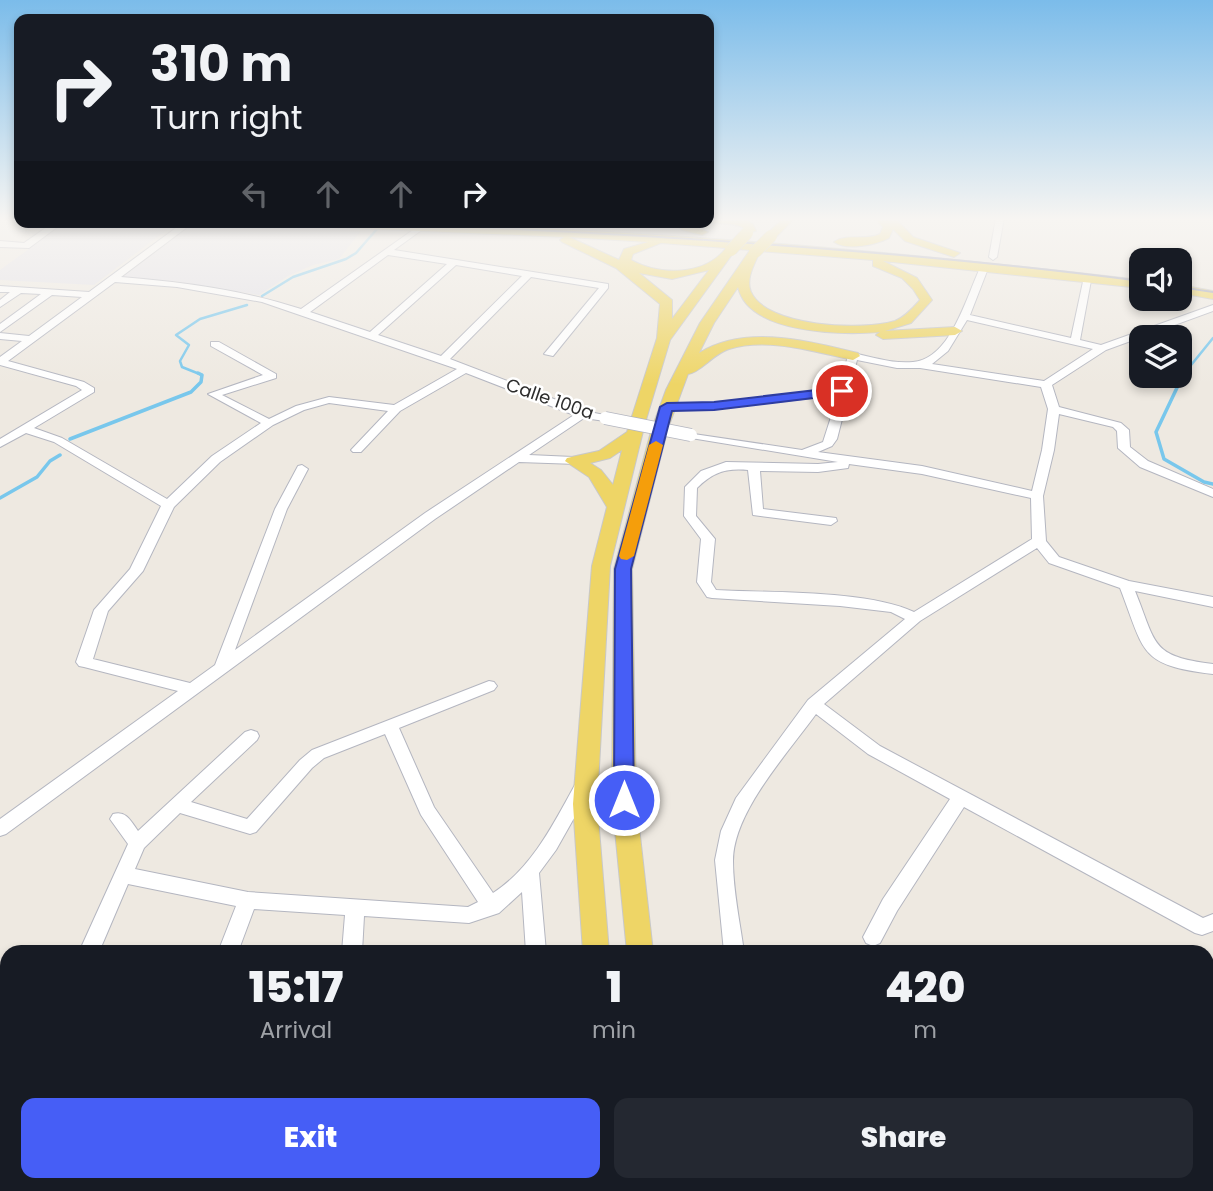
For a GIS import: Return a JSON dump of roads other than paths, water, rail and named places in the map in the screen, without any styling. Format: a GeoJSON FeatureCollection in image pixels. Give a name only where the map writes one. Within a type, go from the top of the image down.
{"type":"FeatureCollection","features":[{"type":"Feature","properties":{"kind":"main road"},"geometry":{"type":"LineString","coordinates":[[596,945],[586,804],[601,566],[634,434],[663,340],[667,303],[635,274]]}},
{"type":"Feature","properties":{"kind":"main road"},"geometry":{"type":"LineString","coordinates":[[654,274],[681,276],[686,274]]}},
{"type":"Feature","properties":{"kind":"main road"},"geometry":{"type":"LineString","coordinates":[[663,340],[713,274]]}},
{"type":"Feature","properties":{"kind":"main road"},"geometry":{"type":"LineString","coordinates":[[639,945],[624,800],[623,569],[670,398],[707,323],[740,274]]}},
{"type":"Feature","properties":{"kind":"main road"},"geometry":{"type":"LineString","coordinates":[[747,274],[744,290],[751,303],[769,314],[797,324],[894,336],[956,331]]}},
{"type":"Feature","properties":{"kind":"main road"},"geometry":{"type":"LineString","coordinates":[[833,328],[871,329],[899,324],[917,313],[926,300],[922,288],[903,274]]}},
{"type":"Feature","properties":{"kind":"main road"},"geometry":{"type":"LineString","coordinates":[[1068,274],[1129,282]]}},
{"type":"Feature","properties":{"kind":"main road"},"geometry":{"type":"LineString","coordinates":[[1192,284],[1211,293]]}},
{"type":"Feature","properties":{"kind":"main road"},"geometry":{"type":"LineString","coordinates":[[1192,291],[1211,293]]}},
{"type":"Feature","properties":{"kind":"main road"},"geometry":{"type":"LineString","coordinates":[[670,398],[698,358],[713,349],[747,342],[783,343],[853,356]]}},
{"type":"Feature","properties":{"kind":"main road"},"geometry":{"type":"LineString","coordinates":[[573,461],[604,455],[634,434]]}},
{"type":"Feature","properties":{"kind":"main road"},"geometry":{"type":"LineString","coordinates":[[573,461],[589,466],[597,473],[615,508]]}},
{"type":"Feature","properties":{"kind":"street"},"geometry":{"type":"LineString","coordinates":[[0,362],[121,274]]}},
{"type":"Feature","properties":{"kind":"street"},"geometry":{"type":"LineString","coordinates":[[304,312],[357,274]]}},
{"type":"Feature","properties":{"kind":"street"},"geometry":{"type":"LineString","coordinates":[[371,336],[442,274]]}},
{"type":"Feature","properties":{"kind":"street"},"geometry":{"type":"LineString","coordinates":[[443,360],[529,274],[605,286],[549,354]]}},
{"type":"Feature","properties":{"kind":"street"},"geometry":{"type":"LineString","coordinates":[[920,365],[936,359],[942,353],[956,331],[983,274]]}},
{"type":"Feature","properties":{"kind":"street"},"geometry":{"type":"LineString","coordinates":[[1075,340],[1089,277]]}},
{"type":"Feature","properties":{"kind":"street","name":"Calle 100a"},"geometry":{"type":"LineString","coordinates":[[114,279],[213,290],[264,300],[443,360],[582,414],[797,453],[922,470],[1037,496]]}},
{"type":"Feature","properties":{"kind":"street"},"geometry":{"type":"LineString","coordinates":[[0,289],[92,295]]}},
{"type":"Feature","properties":{"kind":"street"},"geometry":{"type":"LineString","coordinates":[[0,304],[19,290]]}},
{"type":"Feature","properties":{"kind":"street"},"geometry":{"type":"LineString","coordinates":[[0,329],[50,292]]}},
{"type":"Feature","properties":{"kind":"street"},"geometry":{"type":"LineString","coordinates":[[797,453],[827,445],[833,437],[842,391],[853,356],[889,364],[920,365],[1046,384],[1102,348],[1213,308]]}},
{"type":"Feature","properties":{"kind":"street"},"geometry":{"type":"LineString","coordinates":[[963,316],[1102,348]]}},
{"type":"Feature","properties":{"kind":"street"},"geometry":{"type":"LineString","coordinates":[[0,336],[31,339]]}},
{"type":"Feature","properties":{"kind":"street"},"geometry":{"type":"LineString","coordinates":[[215,344],[272,376],[214,394],[270,424]]}},
{"type":"Feature","properties":{"kind":"street"},"geometry":{"type":"LineString","coordinates":[[0,362],[80,384],[90,390],[0,444]]}},
{"type":"Feature","properties":{"kind":"street"},"geometry":{"type":"LineString","coordinates":[[357,450],[396,409],[465,369]]}},
{"type":"Feature","properties":{"kind":"street"},"geometry":{"type":"LineString","coordinates":[[1046,384],[1054,409],[1037,496],[1040,541],[1054,560],[1126,585],[1213,602]]}},
{"type":"Feature","properties":{"kind":"street"},"geometry":{"type":"LineString","coordinates":[[670,398],[714,406],[842,391]]}},
{"type":"Feature","properties":{"kind":"street"},"geometry":{"type":"LineString","coordinates":[[192,689],[84,662],[101,610],[136,571],[168,505],[216,459],[300,408],[329,400],[396,409]]}},
{"type":"Feature","properties":{"kind":"street"},"geometry":{"type":"LineString","coordinates":[[1054,409],[1117,425],[1123,430],[1124,448],[1144,464],[1213,493]]}},
{"type":"Feature","properties":{"kind":"street"},"geometry":{"type":"LineString","coordinates":[[0,829],[430,516],[582,414]]}},
{"type":"Feature","properties":{"kind":"street"},"geometry":{"type":"LineString","coordinates":[[26,429],[58,440],[168,505]]}},
{"type":"Feature","properties":{"kind":"street"},"geometry":{"type":"LineString","coordinates":[[519,458],[573,461]]}},
{"type":"Feature","properties":{"kind":"street"},"geometry":{"type":"LineString","coordinates":[[870,463],[818,468],[726,464],[706,472],[691,487],[690,516],[708,539],[704,582],[712,594],[840,601],[894,608],[915,618]]}},
{"type":"Feature","properties":{"kind":"street"},"geometry":{"type":"LineString","coordinates":[[754,467],[757,512],[831,521]]}},
{"type":"Feature","properties":{"kind":"street"},"geometry":{"type":"LineString","coordinates":[[221,668],[234,627],[281,509],[302,469]]}},
{"type":"Feature","properties":{"kind":"street"},"geometry":{"type":"LineString","coordinates":[[733,945],[724,860],[730,831],[742,803],[814,704],[915,618],[1040,541]]}},
{"type":"Feature","properties":{"kind":"street"},"geometry":{"type":"LineString","coordinates":[[1126,585],[1151,648],[1156,654],[1171,663],[1213,669]]}},
{"type":"Feature","properties":{"kind":"street"},"geometry":{"type":"LineString","coordinates":[[177,805],[250,827],[318,754],[489,686]]}},
{"type":"Feature","properties":{"kind":"street"},"geometry":{"type":"LineString","coordinates":[[814,704],[874,750],[1202,927],[1213,922]]}},
{"type":"Feature","properties":{"kind":"street"},"geometry":{"type":"LineString","coordinates":[[390,727],[427,810],[492,907]]}},
{"type":"Feature","properties":{"kind":"street"},"geometry":{"type":"LineString","coordinates":[[92,945],[137,843],[251,736]]}},
{"type":"Feature","properties":{"kind":"street"},"geometry":{"type":"LineString","coordinates":[[124,875],[248,900],[469,915],[492,907],[530,873],[587,779]]}},
{"type":"Feature","properties":{"kind":"street"},"geometry":{"type":"LineString","coordinates":[[873,937],[890,905],[961,797]]}},
{"type":"Feature","properties":{"kind":"street"},"geometry":{"type":"LineString","coordinates":[[118,819],[137,843]]}},
{"type":"Feature","properties":{"kind":"street"},"geometry":{"type":"LineString","coordinates":[[530,873],[535,945]]}},
{"type":"Feature","properties":{"kind":"street"},"geometry":{"type":"LineString","coordinates":[[231,945],[248,900]]}},
{"type":"Feature","properties":{"kind":"street"},"geometry":{"type":"LineString","coordinates":[[352,945],[355,909]]}},
{"type":"Feature","properties":{"kind":"waterway"},"geometry":{"type":"LineString","coordinates":[[262,296],[303,274]]}},
{"type":"Feature","properties":{"kind":"waterway"},"geometry":{"type":"LineString","coordinates":[[202,375],[182,367],[180,361],[189,345],[176,335],[200,319],[247,305]]}},
{"type":"Feature","properties":{"kind":"waterway"},"geometry":{"type":"LineString","coordinates":[[1192,364],[1213,338]]}},
{"type":"Feature","properties":{"kind":"waterway"},"geometry":{"type":"LineString","coordinates":[[198,373],[202,375]]}},
{"type":"Feature","properties":{"kind":"waterway"},"geometry":{"type":"LineString","coordinates":[[70,439],[191,392],[201,382],[202,375]]}},
{"type":"Feature","properties":{"kind":"waterway"},"geometry":{"type":"LineString","coordinates":[[1177,388],[1156,432],[1164,459],[1204,482],[1213,484]]}},
{"type":"Feature","properties":{"kind":"waterway"},"geometry":{"type":"LineString","coordinates":[[0,498],[37,477],[50,461],[60,455]]}},
{"type":"Feature","properties":{"kind":"tram line"},"geometry":{"type":"LineString","coordinates":[[1082,274],[1129,280]]}},
{"type":"Feature","properties":{"kind":"tram line"},"geometry":{"type":"LineString","coordinates":[[1192,289],[1213,292]]}}]}
